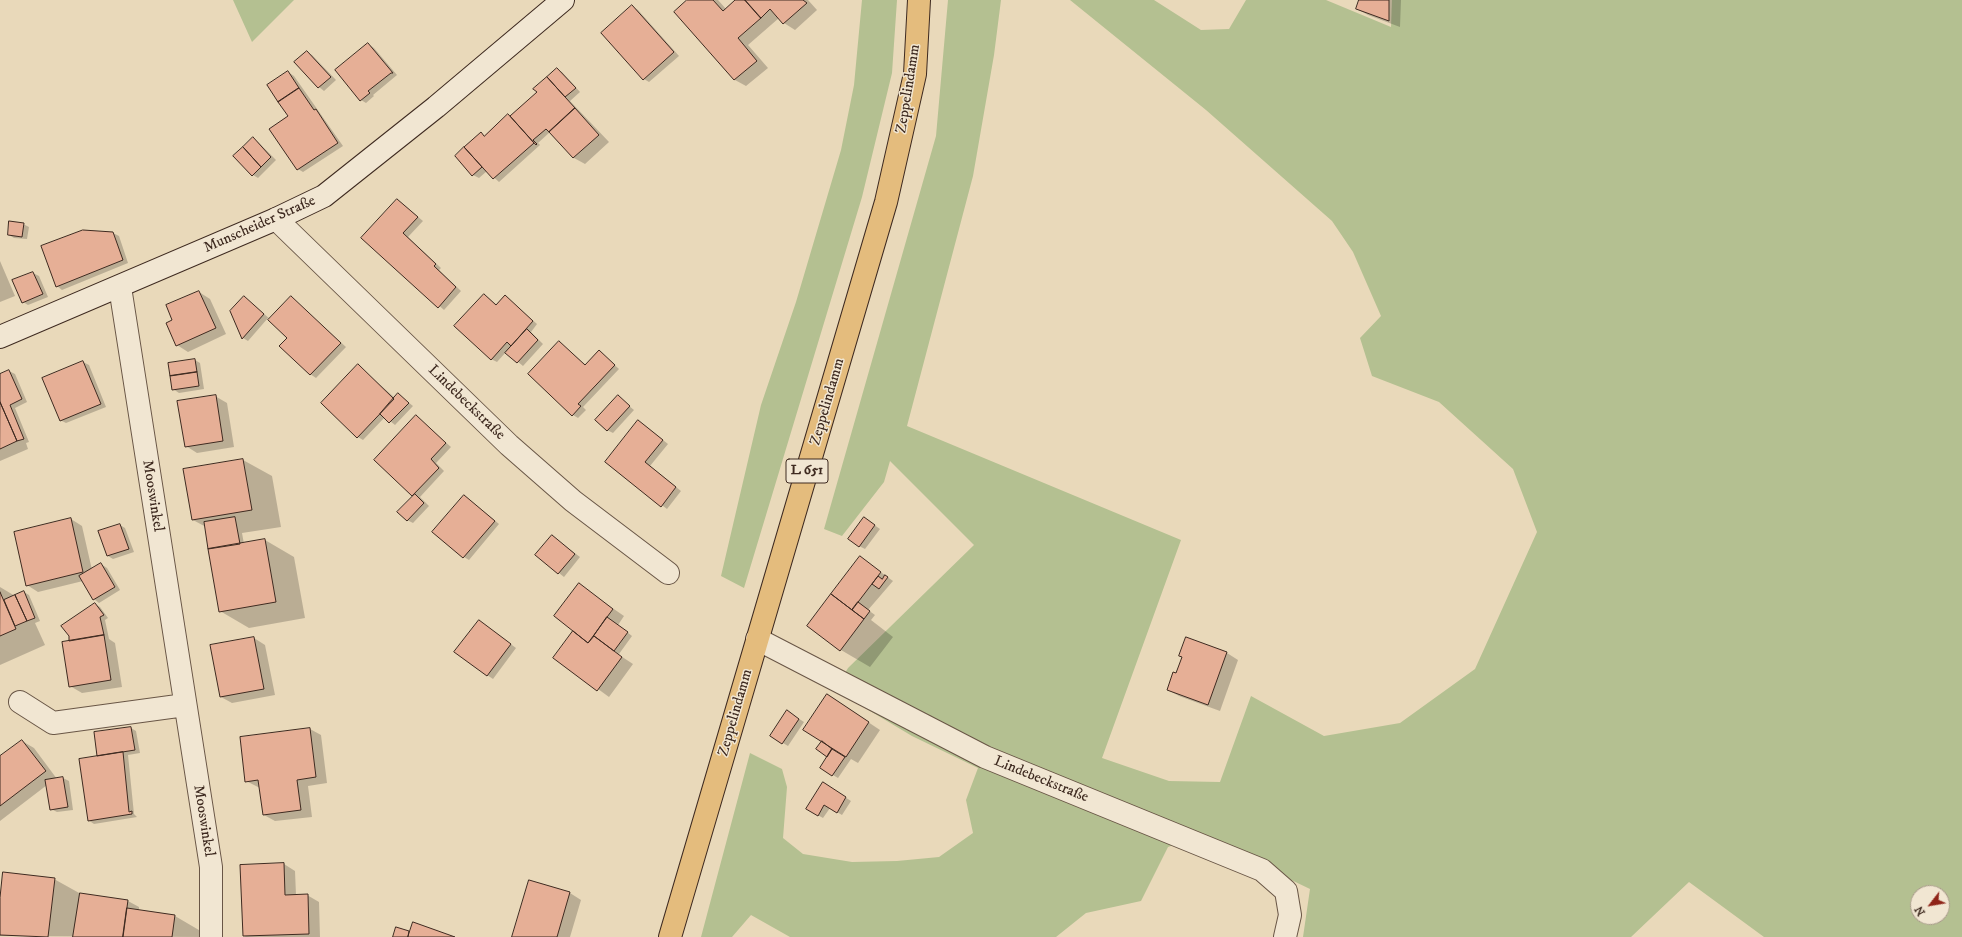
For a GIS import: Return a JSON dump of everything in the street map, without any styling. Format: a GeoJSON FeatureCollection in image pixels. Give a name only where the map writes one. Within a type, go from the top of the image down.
{"type":"FeatureCollection","features":[{"type":"Feature","properties":{"kind":"main road","name":"Zeppelindamm"},"geometry":{"type":"LineString","coordinates":[[670,937],[886,202],[915,74],[919,0]]}},
{"type":"Feature","properties":{"kind":"street","name":"Munscheider Straße"},"geometry":{"type":"LineString","coordinates":[[0,337],[120,287],[276,219],[324,196],[436,107],[563,0]]}},
{"type":"Feature","properties":{"kind":"street","name":"Lindebeckstraße"},"geometry":{"type":"LineString","coordinates":[[276,219],[509,445],[573,501],[668,573]]}},
{"type":"Feature","properties":{"kind":"street","name":"Mooswinkel"},"geometry":{"type":"LineString","coordinates":[[120,287],[211,867],[211,937]]}},
{"type":"Feature","properties":{"kind":"street","name":"Lindebeckstraße"},"geometry":{"type":"LineString","coordinates":[[757,639],[985,757],[1262,870],[1286,891],[1290,915],[1285,937]]}},
{"type":"Feature","properties":{"kind":"street"},"geometry":{"type":"LineString","coordinates":[[20,702],[53,722],[185,705]]}},
{"type":"Feature","properties":{"kind":"green space"},"geometry":{"type":"Polygon","coordinates":[[[233,0],[294,0],[252,42],[233,0]]]}},
{"type":"Feature","properties":{"kind":"green space"},"geometry":{"type":"Polygon","coordinates":[[[862,0],[897,0],[892,73],[862,197],[744,588],[721,576],[761,405],[796,302],[841,150],[854,85],[862,0]]]}},
{"type":"Feature","properties":{"kind":"green space"},"geometry":{"type":"Polygon","coordinates":[[[948,0],[1001,0],[994,55],[973,176],[907,426],[1181,540],[1102,758],[1169,781],[1220,782],[1251,696],[1324,736],[1400,723],[1475,669],[1537,532],[1513,469],[1439,402],[1372,376],[1360,338],[1381,316],[1353,252],[1332,221],[1206,110],[1070,0],[1154,0],[1201,30],[1229,29],[1246,0],[1326,0],[1391,27],[1392,0],[1962,0],[1962,937],[1764,937],[1689,882],[1631,937],[1303,937],[1310,889],[1200,836],[1168,847],[1141,901],[1086,913],[1056,937],[790,937],[751,915],[732,937],[701,937],[750,753],[782,769],[787,787],[783,838],[803,854],[852,862],[897,861],[939,857],[973,833],[966,800],[978,768],[912,736],[835,690],[848,668],[974,545],[890,461],[884,482],[842,536],[824,529],[936,136],[948,0]]]}},
{"type":"Feature","properties":{"kind":"building"},"geometry":{"type":"Polygon","coordinates":[[[687,0],[713,0],[723,11],[735,0],[745,0],[761,18],[738,38],[757,61],[734,80],[674,12],[687,0]]]}},
{"type":"Feature","properties":{"kind":"building"},"geometry":{"type":"Polygon","coordinates":[[[745,0],[803,0],[807,3],[783,24],[770,9],[761,18],[745,0]]]}},
{"type":"Feature","properties":{"kind":"building"},"geometry":{"type":"Polygon","coordinates":[[[1359,0],[1389,0],[1389,21],[1356,9],[1359,0]]]}},
{"type":"Feature","properties":{"kind":"building"},"geometry":{"type":"Polygon","coordinates":[[[632,5],[674,52],[643,80],[601,33],[632,5]]]}},
{"type":"Feature","properties":{"kind":"building"},"geometry":{"type":"Polygon","coordinates":[[[368,43],[393,73],[368,91],[370,93],[360,101],[335,70],[368,43]]]}},
{"type":"Feature","properties":{"kind":"building"},"geometry":{"type":"Polygon","coordinates":[[[307,51],[331,77],[318,88],[294,62],[307,51]]]}},
{"type":"Feature","properties":{"kind":"building"},"geometry":{"type":"Polygon","coordinates":[[[557,68],[576,88],[565,97],[547,77],[557,68]]]}},
{"type":"Feature","properties":{"kind":"building"},"geometry":{"type":"Polygon","coordinates":[[[288,71],[299,88],[278,102],[267,85],[288,71]]]}},
{"type":"Feature","properties":{"kind":"building"},"geometry":{"type":"Polygon","coordinates":[[[547,77],[575,108],[549,132],[546,129],[533,140],[537,144],[536,145],[510,116],[537,92],[533,89],[547,77]]]}},
{"type":"Feature","properties":{"kind":"building"},"geometry":{"type":"Polygon","coordinates":[[[299,88],[314,110],[316,109],[338,143],[297,170],[269,129],[288,116],[278,102],[299,88]]]}},
{"type":"Feature","properties":{"kind":"building"},"geometry":{"type":"Polygon","coordinates":[[[575,108],[599,135],[573,158],[549,132],[575,108]]]}},
{"type":"Feature","properties":{"kind":"building"},"geometry":{"type":"Polygon","coordinates":[[[508,114],[534,143],[493,179],[464,147],[481,132],[484,136],[508,114]]]}},
{"type":"Feature","properties":{"kind":"building"},"geometry":{"type":"Polygon","coordinates":[[[253,137],[271,157],[261,167],[243,147],[253,137]]]}},
{"type":"Feature","properties":{"kind":"building"},"geometry":{"type":"Polygon","coordinates":[[[243,147],[261,167],[252,176],[233,156],[243,147]]]}},
{"type":"Feature","properties":{"kind":"building"},"geometry":{"type":"Polygon","coordinates":[[[464,147],[482,167],[472,176],[455,156],[464,147]]]}},
{"type":"Feature","properties":{"kind":"building"},"geometry":{"type":"Polygon","coordinates":[[[397,199],[418,217],[403,233],[436,264],[434,266],[456,287],[438,308],[361,238],[397,199]]]}},
{"type":"Feature","properties":{"kind":"building"},"geometry":{"type":"Polygon","coordinates":[[[9,221],[24,223],[22,237],[8,235],[9,221]]]}},
{"type":"Feature","properties":{"kind":"building"},"geometry":{"type":"Polygon","coordinates":[[[83,230],[113,232],[123,260],[56,287],[41,246],[83,230]]]}},
{"type":"Feature","properties":{"kind":"building"},"geometry":{"type":"Polygon","coordinates":[[[33,272],[43,294],[22,303],[12,280],[33,272]]]}},
{"type":"Feature","properties":{"kind":"building"},"geometry":{"type":"Polygon","coordinates":[[[199,291],[216,328],[176,346],[166,323],[172,320],[166,305],[199,291]]]}},
{"type":"Feature","properties":{"kind":"building"},"geometry":{"type":"Polygon","coordinates":[[[484,294],[496,305],[505,295],[533,321],[511,346],[507,342],[491,360],[454,326],[484,294]]]}},
{"type":"Feature","properties":{"kind":"building"},"geometry":{"type":"Polygon","coordinates":[[[244,296],[264,314],[242,339],[230,311],[244,296]]]}},
{"type":"Feature","properties":{"kind":"building"},"geometry":{"type":"Polygon","coordinates":[[[291,296],[341,343],[310,375],[279,346],[287,338],[268,320],[291,296]]]}},
{"type":"Feature","properties":{"kind":"building"},"geometry":{"type":"Polygon","coordinates":[[[527,329],[538,340],[517,363],[505,353],[527,329]]]}},
{"type":"Feature","properties":{"kind":"building"},"geometry":{"type":"Polygon","coordinates":[[[559,341],[585,365],[599,350],[615,365],[578,404],[581,406],[572,416],[528,374],[559,341]]]}},
{"type":"Feature","properties":{"kind":"building"},"geometry":{"type":"Polygon","coordinates":[[[195,359],[197,372],[170,376],[168,363],[195,359]]]}},
{"type":"Feature","properties":{"kind":"building"},"geometry":{"type":"Polygon","coordinates":[[[83,361],[101,404],[60,421],[42,378],[83,361]]]}},
{"type":"Feature","properties":{"kind":"building"},"geometry":{"type":"Polygon","coordinates":[[[358,364],[394,399],[357,438],[321,403],[358,364]]]}},
{"type":"Feature","properties":{"kind":"building"},"geometry":{"type":"Polygon","coordinates":[[[9,370],[22,399],[10,405],[24,439],[17,441],[0,402],[0,374],[9,370]]]}},
{"type":"Feature","properties":{"kind":"building"},"geometry":{"type":"Polygon","coordinates":[[[197,372],[199,386],[172,390],[170,376],[197,372]]]}},
{"type":"Feature","properties":{"kind":"building"},"geometry":{"type":"Polygon","coordinates":[[[398,393],[409,403],[389,423],[380,414],[398,393]]]}},
{"type":"Feature","properties":{"kind":"building"},"geometry":{"type":"Polygon","coordinates":[[[216,395],[223,441],[185,447],[177,401],[216,395]]]}},
{"type":"Feature","properties":{"kind":"building"},"geometry":{"type":"Polygon","coordinates":[[[618,395],[630,406],[607,431],[595,420],[618,395]]]}},
{"type":"Feature","properties":{"kind":"building"},"geometry":{"type":"Polygon","coordinates":[[[0,402],[17,441],[0,449],[0,402]]]}},
{"type":"Feature","properties":{"kind":"building"},"geometry":{"type":"Polygon","coordinates":[[[416,415],[446,443],[431,459],[439,468],[412,496],[374,460],[416,415]]]}},
{"type":"Feature","properties":{"kind":"building"},"geometry":{"type":"Polygon","coordinates":[[[638,420],[663,440],[645,462],[676,487],[661,507],[605,462],[638,420]]]}},
{"type":"Feature","properties":{"kind":"building"},"geometry":{"type":"Polygon","coordinates":[[[243,459],[252,510],[192,520],[183,469],[243,459]]]}},
{"type":"Feature","properties":{"kind":"building"},"geometry":{"type":"Polygon","coordinates":[[[415,494],[424,503],[407,521],[397,512],[415,494]]]}},
{"type":"Feature","properties":{"kind":"building"},"geometry":{"type":"Polygon","coordinates":[[[464,495],[495,521],[463,558],[432,532],[464,495]]]}},
{"type":"Feature","properties":{"kind":"building"},"geometry":{"type":"Polygon","coordinates":[[[235,517],[240,544],[208,549],[204,522],[235,517]]]}},
{"type":"Feature","properties":{"kind":"building"},"geometry":{"type":"Polygon","coordinates":[[[864,517],[875,525],[859,547],[848,539],[864,517]]]}},
{"type":"Feature","properties":{"kind":"building"},"geometry":{"type":"Polygon","coordinates":[[[71,518],[83,572],[26,586],[14,532],[71,518]]]}},
{"type":"Feature","properties":{"kind":"building"},"geometry":{"type":"Polygon","coordinates":[[[120,524],[129,549],[107,556],[98,531],[120,524]]]}},
{"type":"Feature","properties":{"kind":"building"},"geometry":{"type":"Polygon","coordinates":[[[552,535],[575,554],[558,574],[535,555],[552,535]]]}},
{"type":"Feature","properties":{"kind":"building"},"geometry":{"type":"Polygon","coordinates":[[[265,539],[276,602],[219,612],[208,549],[265,539]]]}},
{"type":"Feature","properties":{"kind":"building"},"geometry":{"type":"Polygon","coordinates":[[[860,556],[881,572],[852,610],[831,594],[860,556]]]}},
{"type":"Feature","properties":{"kind":"building"},"geometry":{"type":"Polygon","coordinates":[[[101,563],[115,587],[93,600],[79,576],[101,563]]]}},
{"type":"Feature","properties":{"kind":"building"},"geometry":{"type":"Polygon","coordinates":[[[885,575],[888,577],[879,589],[872,584],[878,576],[882,579],[885,575]]]}},
{"type":"Feature","properties":{"kind":"building"},"geometry":{"type":"Polygon","coordinates":[[[579,583],[613,609],[588,643],[554,616],[579,583]]]}},
{"type":"Feature","properties":{"kind":"building"},"geometry":{"type":"Polygon","coordinates":[[[24,591],[35,618],[27,621],[15,595],[24,591]]]}},
{"type":"Feature","properties":{"kind":"building"},"geometry":{"type":"Polygon","coordinates":[[[0,592],[16,629],[0,636],[0,592]]]}},
{"type":"Feature","properties":{"kind":"building"},"geometry":{"type":"Polygon","coordinates":[[[831,594],[864,619],[840,651],[807,626],[831,594]]]}},
{"type":"Feature","properties":{"kind":"building"},"geometry":{"type":"Polygon","coordinates":[[[15,595],[27,621],[15,626],[4,600],[15,595]]]}},
{"type":"Feature","properties":{"kind":"building"},"geometry":{"type":"Polygon","coordinates":[[[858,602],[870,611],[864,619],[852,610],[858,602]]]}},
{"type":"Feature","properties":{"kind":"building"},"geometry":{"type":"Polygon","coordinates":[[[95,603],[104,615],[100,617],[104,635],[69,641],[69,636],[61,626],[95,603]]]}},
{"type":"Feature","properties":{"kind":"building"},"geometry":{"type":"Polygon","coordinates":[[[607,617],[628,632],[614,651],[594,636],[607,617]]]}},
{"type":"Feature","properties":{"kind":"building"},"geometry":{"type":"Polygon","coordinates":[[[479,620],[511,644],[487,676],[454,652],[479,620]]]}},
{"type":"Feature","properties":{"kind":"building"},"geometry":{"type":"Polygon","coordinates":[[[573,631],[588,643],[594,636],[622,657],[597,691],[553,658],[573,631]]]}},
{"type":"Feature","properties":{"kind":"building"},"geometry":{"type":"Polygon","coordinates":[[[104,635],[111,680],[69,687],[62,642],[104,635]]]}},
{"type":"Feature","properties":{"kind":"building"},"geometry":{"type":"Polygon","coordinates":[[[254,637],[264,689],[220,697],[210,645],[254,637]]]}},
{"type":"Feature","properties":{"kind":"building"},"geometry":{"type":"Polygon","coordinates":[[[1186,637],[1227,652],[1208,705],[1167,690],[1173,672],[1176,673],[1182,657],[1179,656],[1186,637]]]}},
{"type":"Feature","properties":{"kind":"building"},"geometry":{"type":"Polygon","coordinates":[[[827,694],[869,722],[846,757],[803,730],[827,694]]]}},
{"type":"Feature","properties":{"kind":"building"},"geometry":{"type":"Polygon","coordinates":[[[787,710],[799,719],[782,744],[770,736],[787,710]]]}},
{"type":"Feature","properties":{"kind":"building"},"geometry":{"type":"Polygon","coordinates":[[[131,727],[135,750],[97,756],[94,732],[131,727]]]}},
{"type":"Feature","properties":{"kind":"building"},"geometry":{"type":"Polygon","coordinates":[[[310,728],[316,777],[297,780],[301,810],[263,815],[258,780],[245,782],[240,737],[310,728]]]}},
{"type":"Feature","properties":{"kind":"building"},"geometry":{"type":"Polygon","coordinates":[[[22,740],[46,771],[0,806],[0,756],[22,740]]]}},
{"type":"Feature","properties":{"kind":"building"},"geometry":{"type":"Polygon","coordinates":[[[822,741],[832,749],[827,757],[816,749],[822,741]]]}},
{"type":"Feature","properties":{"kind":"building"},"geometry":{"type":"Polygon","coordinates":[[[832,749],[845,757],[832,776],[820,768],[832,749]]]}},
{"type":"Feature","properties":{"kind":"building"},"geometry":{"type":"Polygon","coordinates":[[[123,752],[129,812],[132,811],[132,814],[88,821],[79,759],[123,752]]]}},
{"type":"Feature","properties":{"kind":"building"},"geometry":{"type":"Polygon","coordinates":[[[63,777],[68,807],[50,810],[45,780],[63,777]]]}},
{"type":"Feature","properties":{"kind":"building"},"geometry":{"type":"Polygon","coordinates":[[[823,782],[846,797],[837,813],[824,805],[818,816],[806,809],[823,782]]]}},
{"type":"Feature","properties":{"kind":"building"},"geometry":{"type":"Polygon","coordinates":[[[284,863],[285,895],[308,894],[309,934],[243,936],[240,865],[284,863]]]}},
{"type":"Feature","properties":{"kind":"building"},"geometry":{"type":"Polygon","coordinates":[[[3,872],[55,878],[48,937],[0,935],[0,898],[3,872]]]}},
{"type":"Feature","properties":{"kind":"building"},"geometry":{"type":"Polygon","coordinates":[[[529,880],[570,892],[557,937],[512,937],[529,880]]]}},
{"type":"Feature","properties":{"kind":"building"},"geometry":{"type":"Polygon","coordinates":[[[80,893],[128,900],[123,937],[73,937],[80,893]]]}},
{"type":"Feature","properties":{"kind":"building"},"geometry":{"type":"Polygon","coordinates":[[[127,908],[175,915],[172,937],[123,937],[127,908]]]}},
{"type":"Feature","properties":{"kind":"building"},"geometry":{"type":"Polygon","coordinates":[[[413,922],[455,937],[408,937],[413,922]]]}},
{"type":"Feature","properties":{"kind":"building"},"geometry":{"type":"Polygon","coordinates":[[[396,927],[409,931],[408,937],[393,937],[396,927]]]}}]}
